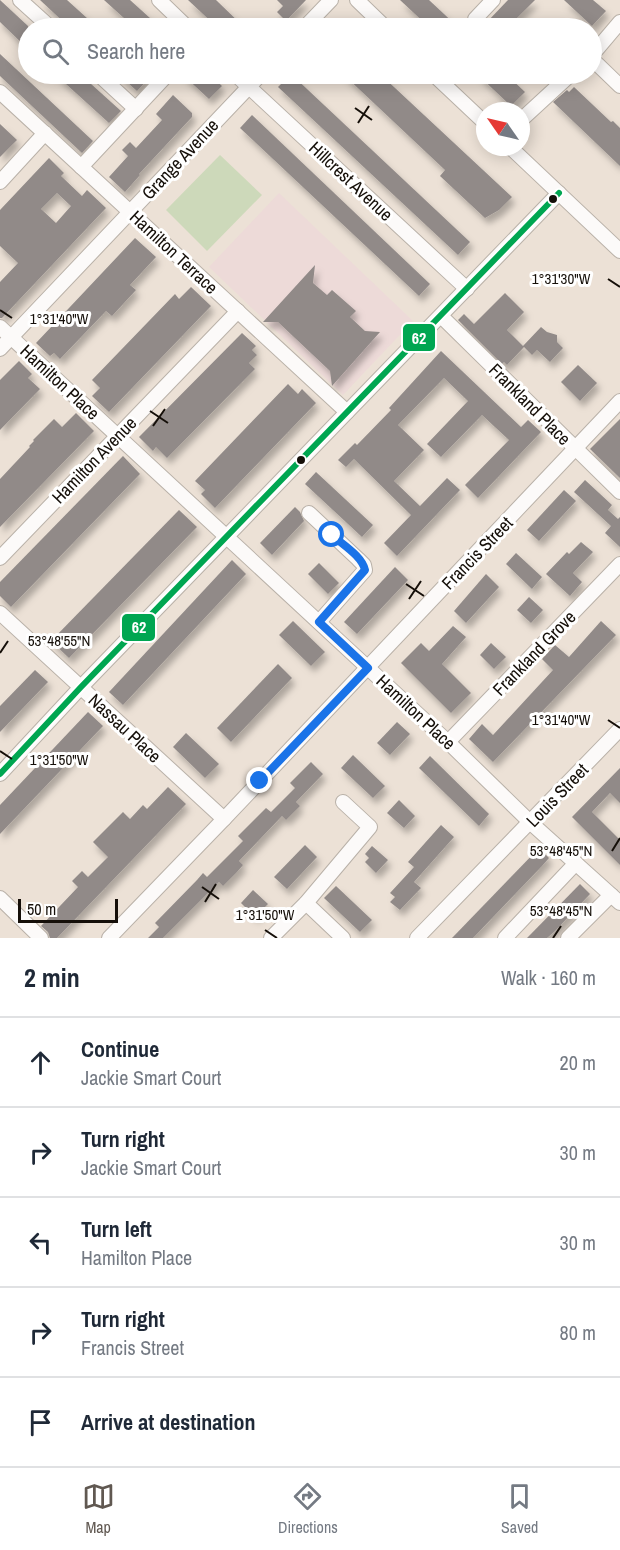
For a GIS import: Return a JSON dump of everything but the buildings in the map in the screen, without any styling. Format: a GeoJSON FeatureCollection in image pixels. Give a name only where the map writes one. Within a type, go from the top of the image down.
{"type":"FeatureCollection","features":[{"type":"Feature","properties":{"kind":"street"},"geometry":{"type":"LineString","coordinates":[[20,0],[40,18]]}},
{"type":"Feature","properties":{"kind":"street"},"geometry":{"type":"LineString","coordinates":[[159,0],[178,18]]}},
{"type":"Feature","properties":{"kind":"street"},"geometry":{"type":"LineString","coordinates":[[314,18],[331,0]]}},
{"type":"Feature","properties":{"kind":"street"},"geometry":{"type":"LineString","coordinates":[[476,18],[493,0]]}},
{"type":"Feature","properties":{"kind":"street"},"geometry":{"type":"LineString","coordinates":[[362,2],[377,18]]}},
{"type":"Feature","properties":{"kind":"street"},"geometry":{"type":"LineString","coordinates":[[602,44],[620,22]]}},
{"type":"Feature","properties":{"kind":"street"},"geometry":{"type":"LineString","coordinates":[[602,68],[620,86]]}},
{"type":"Feature","properties":{"kind":"street"},"geometry":{"type":"LineString","coordinates":[[109,84],[136,109]]}},
{"type":"Feature","properties":{"kind":"street"},"geometry":{"type":"LineString","coordinates":[[81,167],[159,84]]}},
{"type":"Feature","properties":{"kind":"street","name":"Hillcrest Avenue"},"geometry":{"type":"LineString","coordinates":[[246,84],[467,289]]}},
{"type":"Feature","properties":{"kind":"street","name":"Grange Avenue"},"geometry":{"type":"LineString","coordinates":[[0,350],[252,84]]}},
{"type":"Feature","properties":{"kind":"street"},"geometry":{"type":"LineString","coordinates":[[444,84],[476,115]]}},
{"type":"Feature","properties":{"kind":"street"},"geometry":{"type":"LineString","coordinates":[[530,112],[560,84]]}},
{"type":"Feature","properties":{"kind":"street","name":"Hamilton Terrace"},"geometry":{"type":"LineString","coordinates":[[0,92],[347,412]]}},
{"type":"Feature","properties":{"kind":"street"},"geometry":{"type":"LineString","coordinates":[[0,182],[45,134]]}},
{"type":"Feature","properties":{"kind":"street"},"geometry":{"type":"LineString","coordinates":[[520,156],[620,251]]}},
{"type":"Feature","properties":{"kind":"street"},"geometry":{"type":"LineString","coordinates":[[0,774],[81,687],[560,193]]}},
{"type":"Feature","properties":{"kind":"street","name":"Hamilton Avenue"},"geometry":{"type":"LineString","coordinates":[[0,558],[238,312]]}},
{"type":"Feature","properties":{"kind":"street","name":"Frankland Place"},"geometry":{"type":"LineString","coordinates":[[441,316],[620,492]]}},
{"type":"Feature","properties":{"kind":"street","name":"Hamilton Place"},"geometry":{"type":"LineString","coordinates":[[0,327],[615,899]]}},
{"type":"Feature","properties":{"kind":"street","name":"Francis Street"},"geometry":{"type":"LineString","coordinates":[[109,938],[620,401]]}},
{"type":"Feature","properties":{"kind":"street"},"geometry":{"type":"LineString","coordinates":[[309,513],[364,565],[365,570],[319,622]]}},
{"type":"Feature","properties":{"kind":"street","name":"Frankland Grove"},"geometry":{"type":"LineString","coordinates":[[448,742],[620,564]]}},
{"type":"Feature","properties":{"kind":"street","name":"Nassau Place"},"geometry":{"type":"LineString","coordinates":[[0,613],[224,819]]}},
{"type":"Feature","properties":{"kind":"street","name":"Louis Street"},"geometry":{"type":"LineString","coordinates":[[417,938],[620,729]]}},
{"type":"Feature","properties":{"kind":"street"},"geometry":{"type":"LineString","coordinates":[[271,938],[306,903],[370,827],[343,802]]}},
{"type":"Feature","properties":{"kind":"street"},"geometry":{"type":"LineString","coordinates":[[505,938],[576,863]]}},
{"type":"Feature","properties":{"kind":"street"},"geometry":{"type":"LineString","coordinates":[[0,898],[41,938]]}},
{"type":"Feature","properties":{"kind":"street"},"geometry":{"type":"LineString","coordinates":[[568,938],[615,899]]}},
{"type":"Feature","properties":{"kind":"street"},"geometry":{"type":"LineString","coordinates":[[306,903],[343,938]]}},
{"type":"Feature","properties":{"kind":"shaded area"},"geometry":{"type":"Polygon","coordinates":[[[279,193],[413,321],[343,395],[209,267],[279,193]]]}},
{"type":"Feature","properties":{"kind":"green space"},"geometry":{"type":"Polygon","coordinates":[[[220,155],[262,195],[207,251],[166,210],[220,155]]]}},
{"type":"Feature","properties":{"kind":"transit line","name":"62"},"geometry":{"type":"LineString","coordinates":[[0,774],[81,687],[559,193]]}},
{"type":"Feature","properties":{"kind":"route"},"geometry":{"type":"LineString","coordinates":[[260,781],[368,668],[319,622],[365,570],[364,565],[332,535]]}}]}
